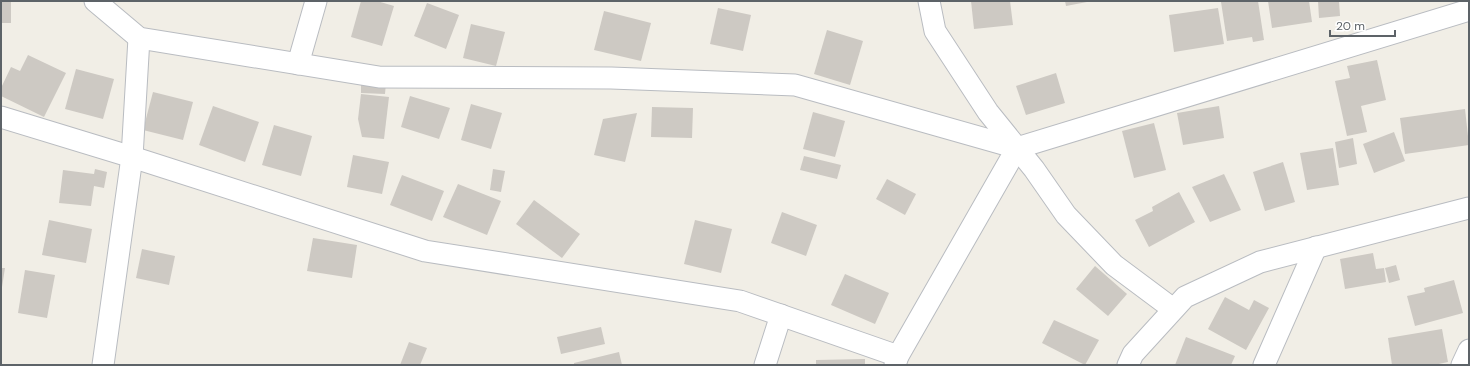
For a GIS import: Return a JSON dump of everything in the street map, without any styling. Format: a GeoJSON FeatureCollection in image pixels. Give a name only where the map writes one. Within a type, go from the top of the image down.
{"type":"FeatureCollection","features":[{"type":"Feature","properties":{"kind":"street"},"geometry":{"type":"LineString","coordinates":[[95,1],[139,38],[379,77],[611,78],[795,85],[1017,148],[1459,8]]}},
{"type":"Feature","properties":{"kind":"street"},"geometry":{"type":"LineString","coordinates":[[298,64],[316,1]]}},
{"type":"Feature","properties":{"kind":"street"},"geometry":{"type":"LineString","coordinates":[[929,1],[935,31],[988,112],[1034,169],[1066,215],[1114,265],[1173,309]]}},
{"type":"Feature","properties":{"kind":"street"},"geometry":{"type":"LineString","coordinates":[[102,365],[132,157],[139,38]]}},
{"type":"Feature","properties":{"kind":"street"},"geometry":{"type":"LineString","coordinates":[[1,117],[132,157],[425,251],[740,301],[781,315],[896,360],[1017,148]]}},
{"type":"Feature","properties":{"kind":"street"},"geometry":{"type":"LineString","coordinates":[[1128,365],[1132,354],[1184,297],[1260,262],[1469,208]]}},
{"type":"Feature","properties":{"kind":"street"},"geometry":{"type":"LineString","coordinates":[[1264,365],[1316,247]]}},
{"type":"Feature","properties":{"kind":"street"},"geometry":{"type":"LineString","coordinates":[[765,365],[781,315]]}},
{"type":"Feature","properties":{"kind":"street"},"geometry":{"type":"LineString","coordinates":[[1462,365],[1469,350]]}},
{"type":"Feature","properties":{"kind":"building"},"geometry":{"type":"Polygon","coordinates":[[[1,1],[11,1],[11,23],[1,23],[1,1]]]}},
{"type":"Feature","properties":{"kind":"building"},"geometry":{"type":"Polygon","coordinates":[[[361,1],[377,1],[394,6],[382,46],[351,37],[361,1]]]}},
{"type":"Feature","properties":{"kind":"building"},"geometry":{"type":"Polygon","coordinates":[[[971,1],[1010,1],[1013,25],[974,29],[971,1]]]}},
{"type":"Feature","properties":{"kind":"building"},"geometry":{"type":"Polygon","coordinates":[[[1065,1],[1086,1],[1087,2],[1066,6],[1065,1]]]}},
{"type":"Feature","properties":{"kind":"building"},"geometry":{"type":"Polygon","coordinates":[[[1258,1],[1264,40],[1253,42],[1252,37],[1227,41],[1221,2],[1258,1]]]}},
{"type":"Feature","properties":{"kind":"building"},"geometry":{"type":"Polygon","coordinates":[[[1268,1],[1309,1],[1312,22],[1272,28],[1268,1]]]}},
{"type":"Feature","properties":{"kind":"building"},"geometry":{"type":"Polygon","coordinates":[[[1318,1],[1339,1],[1340,16],[1319,18],[1318,1]]]}},
{"type":"Feature","properties":{"kind":"building"},"geometry":{"type":"Polygon","coordinates":[[[427,3],[459,15],[446,49],[414,36],[427,3]]]}},
{"type":"Feature","properties":{"kind":"building"},"geometry":{"type":"Polygon","coordinates":[[[718,8],[751,15],[743,51],[710,44],[718,8]]]}},
{"type":"Feature","properties":{"kind":"building"},"geometry":{"type":"Polygon","coordinates":[[[1218,8],[1224,44],[1174,52],[1169,15],[1218,8]]]}},
{"type":"Feature","properties":{"kind":"building"},"geometry":{"type":"Polygon","coordinates":[[[604,11],[651,23],[641,61],[594,50],[604,11]]]}},
{"type":"Feature","properties":{"kind":"building"},"geometry":{"type":"Polygon","coordinates":[[[471,24],[505,32],[496,66],[463,58],[471,24]]]}},
{"type":"Feature","properties":{"kind":"building"},"geometry":{"type":"Polygon","coordinates":[[[827,30],[863,41],[850,85],[814,74],[827,30]]]}},
{"type":"Feature","properties":{"kind":"building"},"geometry":{"type":"Polygon","coordinates":[[[28,55],[66,73],[44,117],[1,96],[1,88],[11,67],[20,71],[28,55]]]}},
{"type":"Feature","properties":{"kind":"building"},"geometry":{"type":"Polygon","coordinates":[[[1377,60],[1386,100],[1361,106],[1367,132],[1347,136],[1335,81],[1350,78],[1347,66],[1377,60]]]}},
{"type":"Feature","properties":{"kind":"building"},"geometry":{"type":"Polygon","coordinates":[[[76,69],[114,79],[103,119],[65,109],[76,69]]]}},
{"type":"Feature","properties":{"kind":"building"},"geometry":{"type":"Polygon","coordinates":[[[1056,73],[1065,103],[1026,115],[1016,86],[1056,73]]]}},
{"type":"Feature","properties":{"kind":"building"},"geometry":{"type":"Polygon","coordinates":[[[361,82],[386,83],[385,94],[361,93],[361,82]]]}},
{"type":"Feature","properties":{"kind":"building"},"geometry":{"type":"Polygon","coordinates":[[[153,92],[193,102],[183,140],[143,130],[153,92]]]}},
{"type":"Feature","properties":{"kind":"building"},"geometry":{"type":"Polygon","coordinates":[[[361,94],[389,97],[384,139],[362,137],[358,119],[361,94]]]}},
{"type":"Feature","properties":{"kind":"building"},"geometry":{"type":"Polygon","coordinates":[[[410,96],[450,108],[439,139],[401,127],[410,96]]]}},
{"type":"Feature","properties":{"kind":"building"},"geometry":{"type":"Polygon","coordinates":[[[471,104],[502,113],[491,149],[461,140],[471,104]]]}},
{"type":"Feature","properties":{"kind":"building"},"geometry":{"type":"Polygon","coordinates":[[[213,106],[259,122],[245,162],[199,145],[213,106]]]}},
{"type":"Feature","properties":{"kind":"building"},"geometry":{"type":"Polygon","coordinates":[[[1219,106],[1224,138],[1183,145],[1177,113],[1219,106]]]}},
{"type":"Feature","properties":{"kind":"building"},"geometry":{"type":"Polygon","coordinates":[[[652,107],[693,108],[692,138],[651,137],[652,107]]]}},
{"type":"Feature","properties":{"kind":"building"},"geometry":{"type":"Polygon","coordinates":[[[1465,109],[1469,145],[1405,154],[1400,118],[1465,109]]]}},
{"type":"Feature","properties":{"kind":"building"},"geometry":{"type":"Polygon","coordinates":[[[813,112],[845,121],[835,157],[803,149],[813,112]]]}},
{"type":"Feature","properties":{"kind":"building"},"geometry":{"type":"Polygon","coordinates":[[[637,113],[625,162],[594,155],[603,119],[637,113]]]}},
{"type":"Feature","properties":{"kind":"building"},"geometry":{"type":"Polygon","coordinates":[[[1154,123],[1166,170],[1134,178],[1122,131],[1154,123]]]}},
{"type":"Feature","properties":{"kind":"building"},"geometry":{"type":"Polygon","coordinates":[[[274,125],[312,136],[301,176],[262,165],[274,125]]]}},
{"type":"Feature","properties":{"kind":"building"},"geometry":{"type":"Polygon","coordinates":[[[1394,132],[1405,161],[1374,173],[1363,144],[1394,132]]]}},
{"type":"Feature","properties":{"kind":"building"},"geometry":{"type":"Polygon","coordinates":[[[1353,138],[1357,164],[1339,168],[1335,142],[1353,138]]]}},
{"type":"Feature","properties":{"kind":"building"},"geometry":{"type":"Polygon","coordinates":[[[1333,148],[1339,185],[1307,190],[1300,153],[1333,148]]]}},
{"type":"Feature","properties":{"kind":"building"},"geometry":{"type":"Polygon","coordinates":[[[353,155],[389,162],[382,194],[347,187],[353,155]]]}},
{"type":"Feature","properties":{"kind":"building"},"geometry":{"type":"Polygon","coordinates":[[[804,156],[841,165],[837,179],[800,170],[804,156]]]}},
{"type":"Feature","properties":{"kind":"building"},"geometry":{"type":"Polygon","coordinates":[[[1283,162],[1295,202],[1265,211],[1253,172],[1283,162]]]}},
{"type":"Feature","properties":{"kind":"building"},"geometry":{"type":"Polygon","coordinates":[[[95,169],[107,172],[104,188],[94,186],[91,206],[59,203],[63,170],[94,174],[95,169]]]}},
{"type":"Feature","properties":{"kind":"building"},"geometry":{"type":"Polygon","coordinates":[[[493,169],[505,171],[501,192],[490,190],[493,169]]]}},
{"type":"Feature","properties":{"kind":"building"},"geometry":{"type":"Polygon","coordinates":[[[1224,174],[1241,210],[1210,222],[1192,187],[1224,174]]]}},
{"type":"Feature","properties":{"kind":"building"},"geometry":{"type":"Polygon","coordinates":[[[402,175],[444,191],[432,221],[390,205],[402,175]]]}},
{"type":"Feature","properties":{"kind":"building"},"geometry":{"type":"Polygon","coordinates":[[[887,179],[916,194],[905,215],[876,199],[887,179]]]}},
{"type":"Feature","properties":{"kind":"building"},"geometry":{"type":"Polygon","coordinates":[[[458,184],[501,201],[487,235],[443,217],[458,184]]]}},
{"type":"Feature","properties":{"kind":"building"},"geometry":{"type":"Polygon","coordinates":[[[1179,192],[1195,222],[1149,247],[1135,220],[1153,211],[1152,207],[1179,192]]]}},
{"type":"Feature","properties":{"kind":"building"},"geometry":{"type":"Polygon","coordinates":[[[534,200],[580,234],[562,258],[516,224],[534,200]]]}},
{"type":"Feature","properties":{"kind":"building"},"geometry":{"type":"Polygon","coordinates":[[[782,212],[817,225],[806,256],[771,243],[782,212]]]}},
{"type":"Feature","properties":{"kind":"building"},"geometry":{"type":"Polygon","coordinates":[[[49,220],[92,229],[86,263],[42,255],[49,220]]]}},
{"type":"Feature","properties":{"kind":"building"},"geometry":{"type":"Polygon","coordinates":[[[695,220],[732,229],[721,273],[684,264],[695,220]]]}},
{"type":"Feature","properties":{"kind":"building"},"geometry":{"type":"Polygon","coordinates":[[[313,238],[357,245],[352,278],[307,271],[313,238]]]}},
{"type":"Feature","properties":{"kind":"building"},"geometry":{"type":"Polygon","coordinates":[[[142,249],[175,256],[169,285],[136,278],[142,249]]]}},
{"type":"Feature","properties":{"kind":"building"},"geometry":{"type":"Polygon","coordinates":[[[1373,253],[1376,269],[1384,268],[1386,282],[1345,289],[1340,259],[1373,253]]]}},
{"type":"Feature","properties":{"kind":"building"},"geometry":{"type":"Polygon","coordinates":[[[1396,265],[1400,280],[1389,283],[1385,268],[1396,265]]]}},
{"type":"Feature","properties":{"kind":"building"},"geometry":{"type":"Polygon","coordinates":[[[1095,266],[1127,294],[1108,316],[1076,289],[1095,266]]]}},
{"type":"Feature","properties":{"kind":"building"},"geometry":{"type":"Polygon","coordinates":[[[1,268],[5,268],[2,287],[1,286],[1,268]]]}},
{"type":"Feature","properties":{"kind":"building"},"geometry":{"type":"Polygon","coordinates":[[[25,270],[55,275],[47,318],[18,313],[25,270]]]}},
{"type":"Feature","properties":{"kind":"building"},"geometry":{"type":"Polygon","coordinates":[[[845,274],[889,293],[875,324],[831,305],[845,274]]]}},
{"type":"Feature","properties":{"kind":"building"},"geometry":{"type":"Polygon","coordinates":[[[1454,280],[1463,313],[1415,326],[1407,296],[1425,292],[1424,288],[1454,280]]]}},
{"type":"Feature","properties":{"kind":"building"},"geometry":{"type":"Polygon","coordinates":[[[1225,297],[1249,310],[1254,300],[1269,308],[1246,350],[1208,329],[1225,297]]]}},
{"type":"Feature","properties":{"kind":"building"},"geometry":{"type":"Polygon","coordinates":[[[1054,320],[1099,340],[1085,365],[1042,343],[1054,320]]]}},
{"type":"Feature","properties":{"kind":"building"},"geometry":{"type":"Polygon","coordinates":[[[601,327],[605,344],[561,354],[557,337],[601,327]]]}},
{"type":"Feature","properties":{"kind":"building"},"geometry":{"type":"Polygon","coordinates":[[[1442,329],[1448,362],[1434,365],[1392,365],[1388,338],[1442,329]]]}},
{"type":"Feature","properties":{"kind":"building"},"geometry":{"type":"Polygon","coordinates":[[[1186,337],[1235,356],[1231,365],[1175,365],[1186,337]]]}},
{"type":"Feature","properties":{"kind":"building"},"geometry":{"type":"Polygon","coordinates":[[[409,342],[427,348],[420,365],[400,365],[409,342]]]}},
{"type":"Feature","properties":{"kind":"building"},"geometry":{"type":"Polygon","coordinates":[[[619,352],[622,365],[574,365],[574,363],[619,352]]]}},
{"type":"Feature","properties":{"kind":"building"},"geometry":{"type":"Polygon","coordinates":[[[865,359],[865,365],[816,365],[816,360],[865,359]]]}}]}
